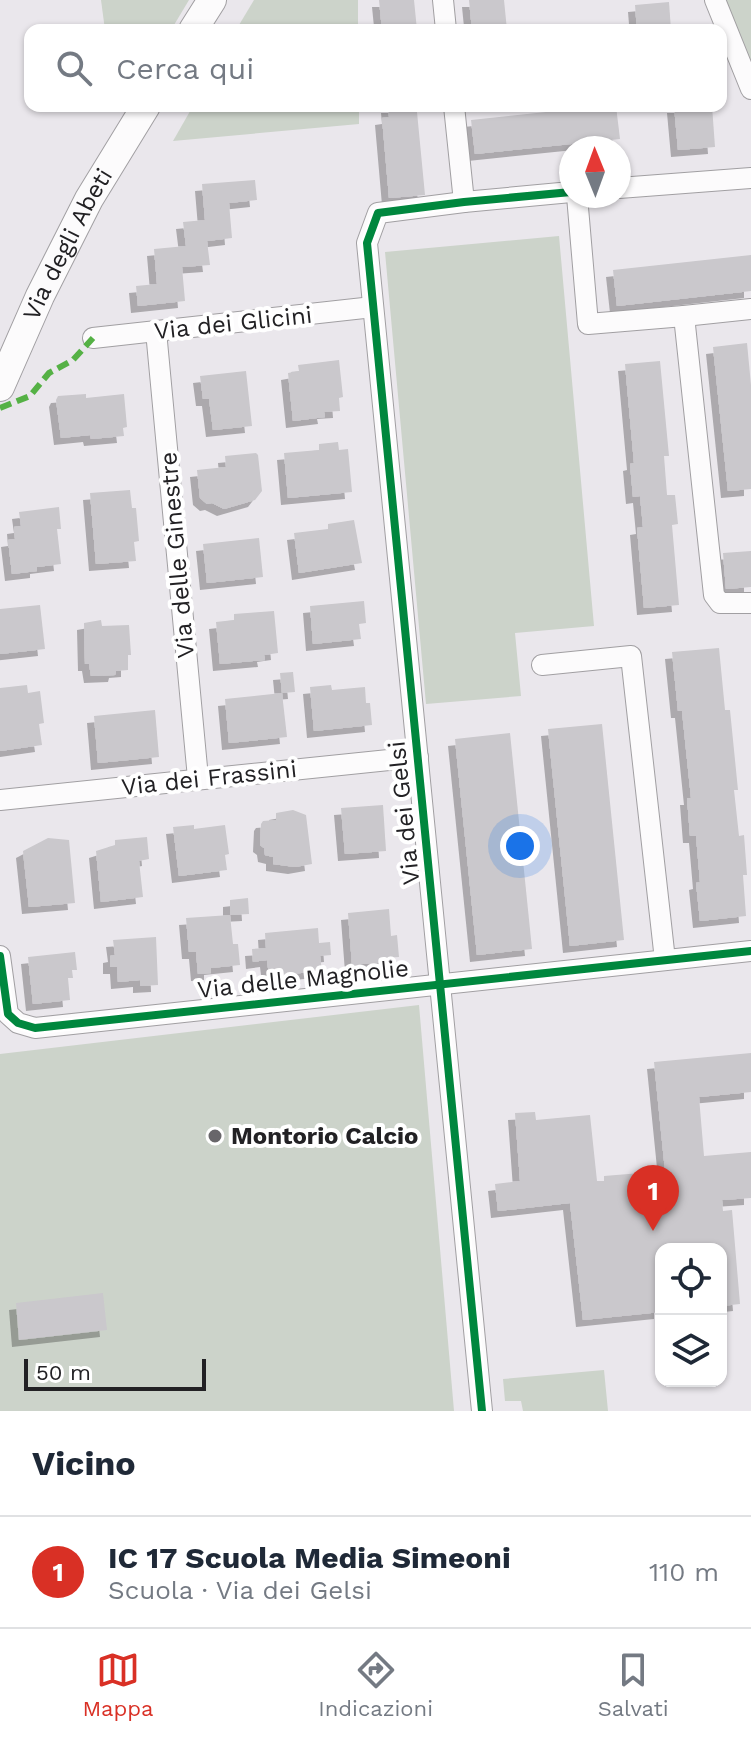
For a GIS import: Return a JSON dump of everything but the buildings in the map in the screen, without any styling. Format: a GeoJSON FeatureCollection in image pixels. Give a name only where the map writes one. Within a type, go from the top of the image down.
{"type":"FeatureCollection","features":[{"type":"Feature","properties":{"kind":"street"},"geometry":{"type":"LineString","coordinates":[[197,24],[212,0]]}},
{"type":"Feature","properties":{"kind":"street"},"geometry":{"type":"LineString","coordinates":[[443,0],[445,24]]}},
{"type":"Feature","properties":{"kind":"street"},"geometry":{"type":"LineString","coordinates":[[715,0],[725,24]]}},
{"type":"Feature","properties":{"kind":"street"},"geometry":{"type":"LineString","coordinates":[[727,30],[751,89]]}},
{"type":"Feature","properties":{"kind":"street","name":"Via degli Abeti"},"geometry":{"type":"LineString","coordinates":[[0,387],[40,296],[89,199],[142,112]]}},
{"type":"Feature","properties":{"kind":"street"},"geometry":{"type":"LineString","coordinates":[[455,112],[464,202],[559,193]]}},
{"type":"Feature","properties":{"kind":"street"},"geometry":{"type":"LineString","coordinates":[[631,187],[751,178]]}},
{"type":"Feature","properties":{"kind":"street","name":"Via dei Gelsi"},"geometry":{"type":"LineString","coordinates":[[464,202],[378,213],[367,243],[482,1411]]}},
{"type":"Feature","properties":{"kind":"street"},"geometry":{"type":"LineString","coordinates":[[578,208],[588,324],[751,309]]}},
{"type":"Feature","properties":{"kind":"street","name":"Via dei Glicini"},"geometry":{"type":"LineString","coordinates":[[93,338],[373,307]]}},
{"type":"Feature","properties":{"kind":"street"},"geometry":{"type":"LineString","coordinates":[[684,316],[714,595],[720,603],[751,603]]}},
{"type":"Feature","properties":{"kind":"street","name":"Via delle Ginestre"},"geometry":{"type":"LineString","coordinates":[[156,331],[198,778]]}},
{"type":"Feature","properties":{"kind":"street"},"geometry":{"type":"LineString","coordinates":[[542,665],[631,656],[665,960]]}},
{"type":"Feature","properties":{"kind":"street","name":"Via dei Frassini"},"geometry":{"type":"LineString","coordinates":[[0,800],[418,757]]}},
{"type":"Feature","properties":{"kind":"street","name":"Via delle Magnolie"},"geometry":{"type":"LineString","coordinates":[[0,956],[8,1014],[18,1023],[35,1028],[751,951]]}},
{"type":"Feature","properties":{"kind":"shaded area"},"geometry":{"type":"Polygon","coordinates":[[[101,0],[189,0],[175,24],[104,24],[101,0]]]}},
{"type":"Feature","properties":{"kind":"shaded area"},"geometry":{"type":"Polygon","coordinates":[[[254,0],[358,0],[358,24],[240,24],[254,0]]]}},
{"type":"Feature","properties":{"kind":"shaded area"},"geometry":{"type":"Polygon","coordinates":[[[723,0],[751,0],[751,82],[723,0]]]}},
{"type":"Feature","properties":{"kind":"shaded area"},"geometry":{"type":"Polygon","coordinates":[[[190,112],[359,112],[359,124],[173,141],[190,112]]]}},
{"type":"Feature","properties":{"kind":"shaded area"},"geometry":{"type":"Polygon","coordinates":[[[559,236],[594,626],[515,633],[521,696],[426,704],[385,252],[559,236]]]}},
{"type":"Feature","properties":{"kind":"shaded area","name":"Montorio Calcio"},"geometry":{"type":"Polygon","coordinates":[[[419,1005],[454,1411],[0,1411],[0,1054],[419,1005]]]}},
{"type":"Feature","properties":{"kind":"shaded area"},"geometry":{"type":"Polygon","coordinates":[[[604,1370],[608,1411],[523,1411],[521,1401],[505,1401],[503,1379],[604,1370]]]}},
{"type":"Feature","properties":{"kind":"marked path"},"geometry":{"type":"LineString","coordinates":[[0,408],[30,396],[49,373],[73,360],[93,338]]}},
{"type":"Feature","properties":{"kind":"cycle path"},"geometry":{"type":"LineString","coordinates":[[482,1411],[367,243],[378,213],[559,193]]}},
{"type":"Feature","properties":{"kind":"cycle path"},"geometry":{"type":"LineString","coordinates":[[0,956],[8,1014],[18,1023],[35,1028],[751,951]]}},
{"type":"Feature","properties":{"kind":"place","name":"Montorio Calcio"},"geometry":{"type":"Point","coordinates":[215,1136]}},
{"type":"Feature","properties":{"kind":"place","name":"IC 17 Scuola Media Simeoni"},"geometry":{"type":"Point","coordinates":[653,1231]}}]}
